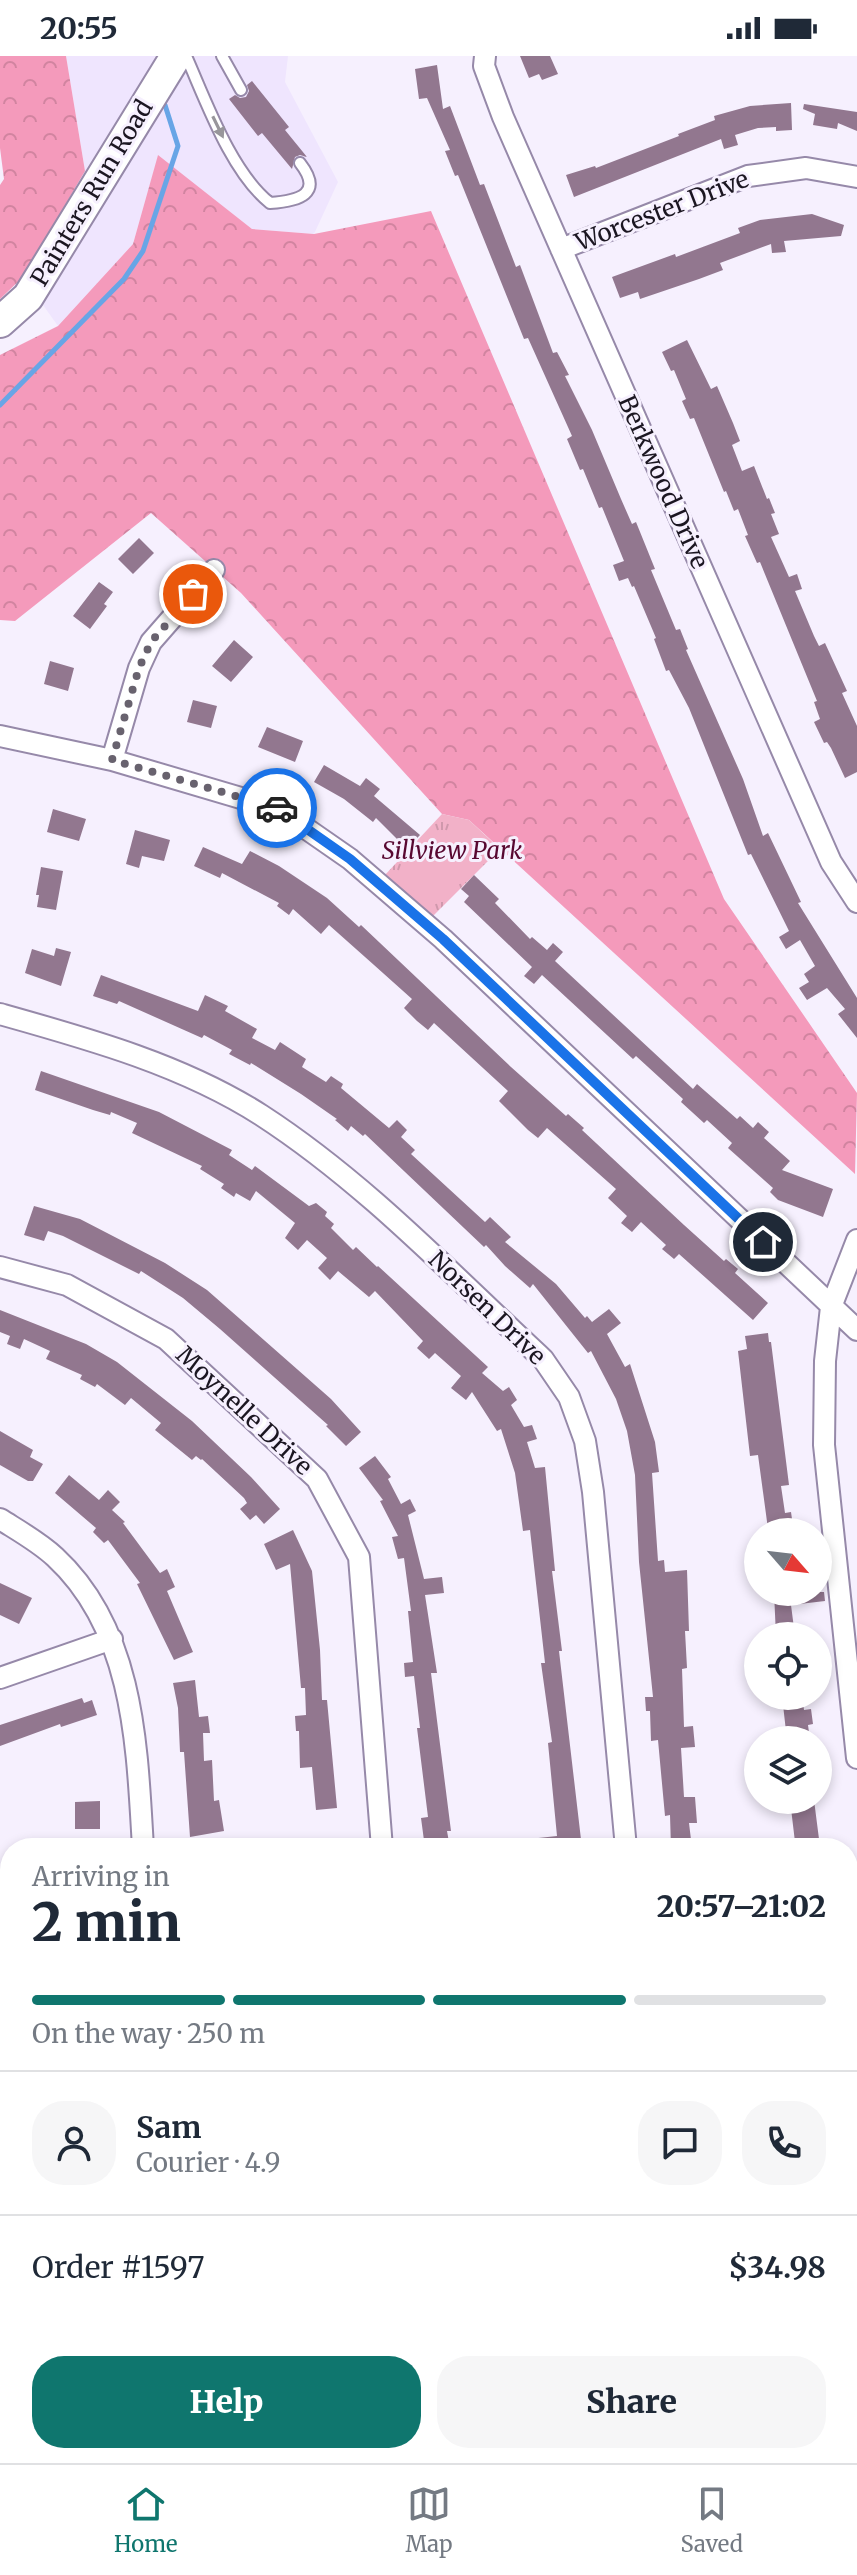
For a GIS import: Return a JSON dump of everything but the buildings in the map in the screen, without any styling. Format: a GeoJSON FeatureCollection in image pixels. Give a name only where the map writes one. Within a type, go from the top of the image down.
{"type":"FeatureCollection","features":[{"type":"Feature","properties":{"kind":"street","name":"Painters Run Road"},"geometry":{"type":"LineString","coordinates":[[0,322],[28,297],[176,56]]}},
{"type":"Feature","properties":{"kind":"street","name":"Berkwood Drive"},"geometry":{"type":"LineString","coordinates":[[485,56],[484,66],[503,117],[561,249],[831,862],[857,902]]}},
{"type":"Feature","properties":{"kind":"street","name":"Worcester Drive"},"geometry":{"type":"LineString","coordinates":[[561,249],[748,176],[806,168],[857,177]]}},
{"type":"Feature","properties":{"kind":"street"},"geometry":{"type":"LineString","coordinates":[[112,760],[139,668],[151,642],[214,570]]}},
{"type":"Feature","properties":{"kind":"street"},"geometry":{"type":"LineString","coordinates":[[0,738],[112,760],[278,809],[350,859],[443,939],[857,1330]]}},
{"type":"Feature","properties":{"kind":"street","name":"Norsen Drive"},"geometry":{"type":"LineString","coordinates":[[0,1014],[176,1071],[259,1114],[332,1165],[543,1359],[569,1397],[585,1441],[593,1492],[625,1838]]}},
{"type":"Feature","properties":{"kind":"street"},"geometry":{"type":"LineString","coordinates":[[857,1240],[831,1307],[825,1361],[824,1445],[857,1758]]}},
{"type":"Feature","properties":{"kind":"street","name":"Moynelle Drive"},"geometry":{"type":"LineString","coordinates":[[0,1267],[67,1285],[166,1339],[317,1479],[359,1557],[380,1838]]}},
{"type":"Feature","properties":{"kind":"street"},"geometry":{"type":"LineString","coordinates":[[0,1519],[57,1559],[89,1598],[112,1639],[129,1697],[142,1838]]}},
{"type":"Feature","properties":{"kind":"street"},"geometry":{"type":"LineString","coordinates":[[0,1678],[112,1639]]}},
{"type":"Feature","properties":{"kind":"lane"},"geometry":{"type":"LineString","coordinates":[[186,56],[220,134],[256,192],[270,203],[292,202],[304,195],[310,187],[310,177],[300,163]]}},
{"type":"Feature","properties":{"kind":"lane"},"geometry":{"type":"LineString","coordinates":[[222,56],[241,90]]}},
{"type":"Feature","properties":{"kind":"shaded area"},"geometry":{"type":"Polygon","coordinates":[[[66,56],[288,56],[285,82],[338,182],[314,234],[252,229],[158,156],[133,244],[58,326],[23,277],[85,171],[66,56]]]}},
{"type":"Feature","properties":{"kind":"green space"},"geometry":{"type":"Polygon","coordinates":[[[0,56],[66,56],[85,171],[23,277],[0,299],[0,185],[4,179],[0,148],[0,56]]]}},
{"type":"Feature","properties":{"kind":"green space"},"geometry":{"type":"Polygon","coordinates":[[[158,155],[252,229],[314,234],[431,211],[724,899],[857,1093],[855,1174],[469,820],[442,814],[241,593],[151,513],[15,621],[0,620],[0,355],[58,326],[133,244],[158,155]]]}},
{"type":"Feature","properties":{"kind":"green space","name":"Sillview Park"},"geometry":{"type":"Polygon","coordinates":[[[442,814],[469,820],[500,849],[431,918],[384,876],[442,814]]]}},
{"type":"Feature","properties":{"kind":"green space"},"geometry":{"type":"Polygon","coordinates":[[[457,823],[481,846],[428,904],[403,882],[457,823]]]}},
{"type":"Feature","properties":{"kind":"waterway"},"geometry":{"type":"LineString","coordinates":[[0,405],[124,279],[143,251],[178,146],[165,105]]}},
{"type":"Feature","properties":{"kind":"way so far"},"geometry":{"type":"LineString","coordinates":[[193,594],[151,642],[139,668],[112,760],[277,808]]}},
{"type":"Feature","properties":{"kind":"route"},"geometry":{"type":"LineString","coordinates":[[277,808],[350,859],[443,939],[763,1242]]}}]}
